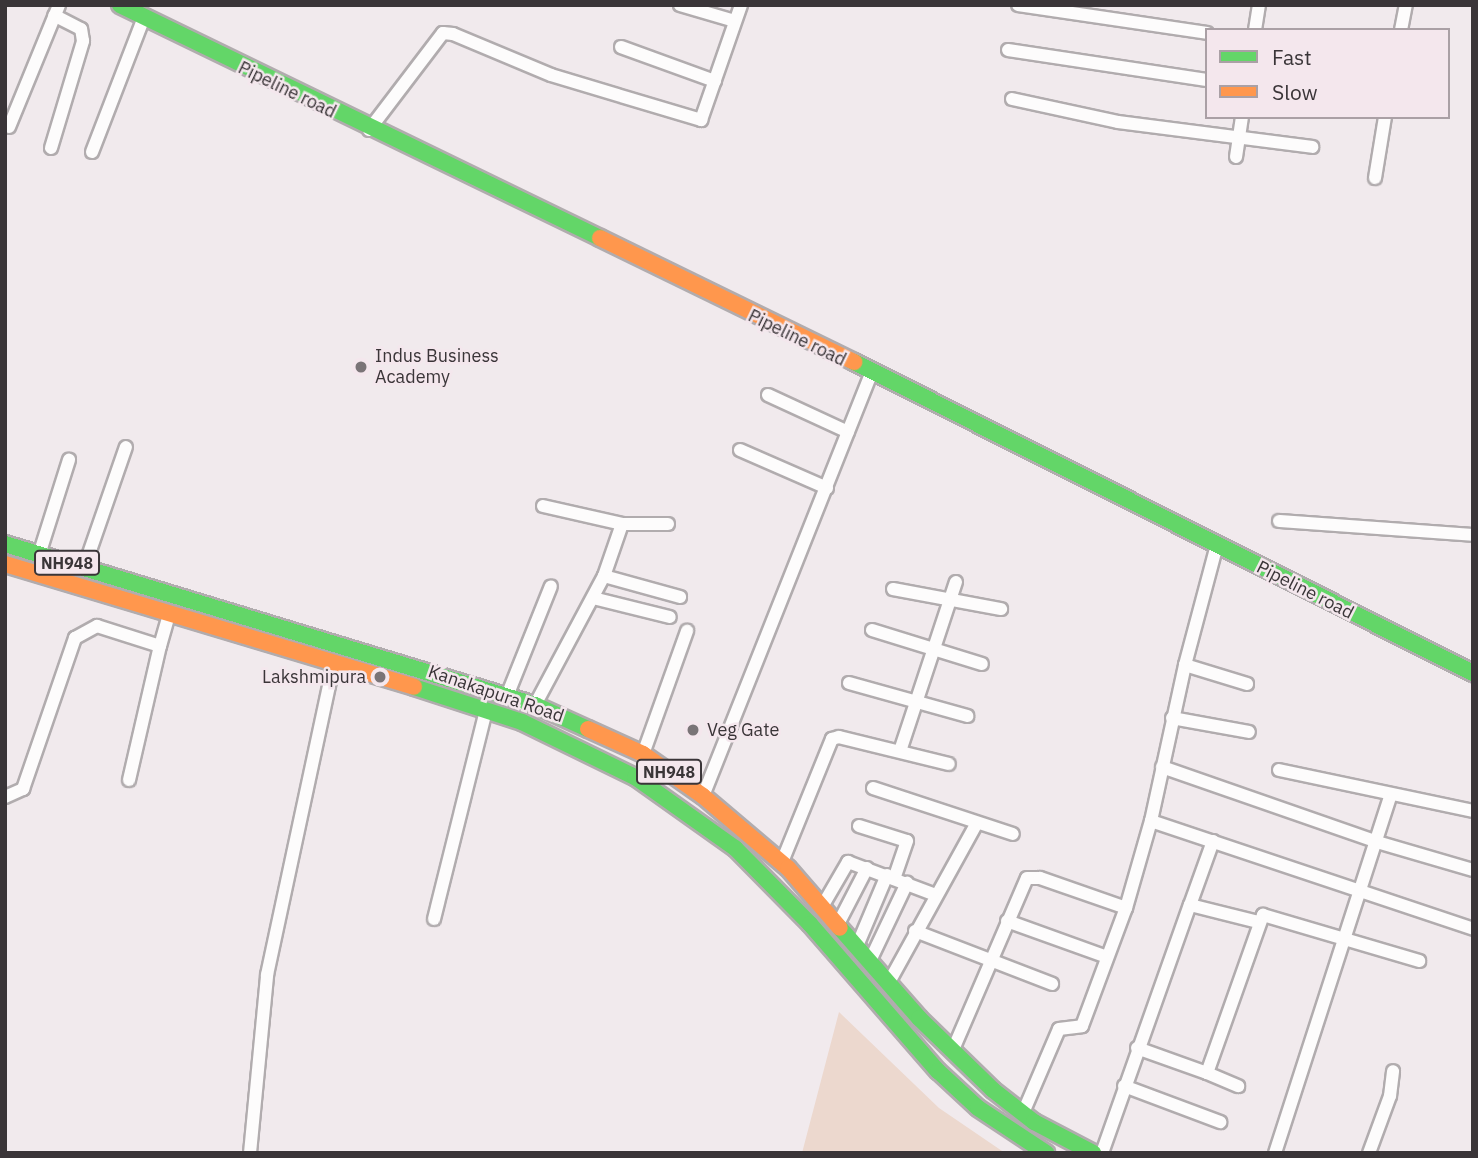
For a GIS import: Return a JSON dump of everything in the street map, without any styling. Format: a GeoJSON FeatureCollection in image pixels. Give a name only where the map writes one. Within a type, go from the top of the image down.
{"type":"FeatureCollection","features":[{"type":"Feature","properties":{"kind":"main road","name":"Pipeline road"},"geometry":{"type":"LineString","coordinates":[[120,5],[143,20],[871,374],[1032,449],[1473,673]]}},
{"type":"Feature","properties":{"kind":"main road","name":"Kanakapura Road"},"geometry":{"type":"LineString","coordinates":[[5,544],[535,705],[643,754],[703,796],[782,862],[951,1053],[1023,1113],[1093,1153]]}},
{"type":"Feature","properties":{"kind":"main road","name":"Kanakapura Road"},"geometry":{"type":"LineString","coordinates":[[5,564],[125,598],[486,711],[557,736],[635,777],[699,819],[774,885],[903,1034],[978,1108],[1046,1153]]}},
{"type":"Feature","properties":{"kind":"main road"},"geometry":{"type":"LineString","coordinates":[[125,598],[130,581]]}},
{"type":"Feature","properties":{"kind":"main road"},"geometry":{"type":"LineString","coordinates":[[903,1034],[919,1018]]}},
{"type":"Feature","properties":{"kind":"street"},"geometry":{"type":"LineString","coordinates":[[680,5],[735,22]]}},
{"type":"Feature","properties":{"kind":"street"},"geometry":{"type":"LineString","coordinates":[[369,130],[443,33],[453,34],[551,75],[701,120],[741,5]]}},
{"type":"Feature","properties":{"kind":"street"},"geometry":{"type":"LineString","coordinates":[[1018,5],[1205,33]]}},
{"type":"Feature","properties":{"kind":"street"},"geometry":{"type":"LineString","coordinates":[[1255,28],[1259,5]]}},
{"type":"Feature","properties":{"kind":"street"},"geometry":{"type":"LineString","coordinates":[[1401,28],[1406,5]]}},
{"type":"Feature","properties":{"kind":"street"},"geometry":{"type":"LineString","coordinates":[[9,127],[57,10],[81,29],[83,41],[51,148]]}},
{"type":"Feature","properties":{"kind":"street"},"geometry":{"type":"LineString","coordinates":[[92,152],[143,20]]}},
{"type":"Feature","properties":{"kind":"street"},"geometry":{"type":"LineString","coordinates":[[621,47],[715,81]]}},
{"type":"Feature","properties":{"kind":"street"},"geometry":{"type":"LineString","coordinates":[[1008,50],[1205,80]]}},
{"type":"Feature","properties":{"kind":"street"},"geometry":{"type":"LineString","coordinates":[[1012,99],[1118,122],[1312,148]]}},
{"type":"Feature","properties":{"kind":"street"},"geometry":{"type":"LineString","coordinates":[[1236,156],[1242,119]]}},
{"type":"Feature","properties":{"kind":"street"},"geometry":{"type":"LineString","coordinates":[[1374,178],[1385,119]]}},
{"type":"Feature","properties":{"kind":"street"},"geometry":{"type":"LineString","coordinates":[[703,796],[871,374]]}},
{"type":"Feature","properties":{"kind":"street"},"geometry":{"type":"LineString","coordinates":[[768,395],[848,432]]}},
{"type":"Feature","properties":{"kind":"street"},"geometry":{"type":"LineString","coordinates":[[84,568],[126,447]]}},
{"type":"Feature","properties":{"kind":"street"},"geometry":{"type":"LineString","coordinates":[[740,450],[827,488]]}},
{"type":"Feature","properties":{"kind":"street"},"geometry":{"type":"LineString","coordinates":[[39,555],[69,460]]}},
{"type":"Feature","properties":{"kind":"street"},"geometry":{"type":"LineString","coordinates":[[543,506],[622,524],[668,524]]}},
{"type":"Feature","properties":{"kind":"street"},"geometry":{"type":"LineString","coordinates":[[1279,521],[1473,535]]}},
{"type":"Feature","properties":{"kind":"street"},"geometry":{"type":"LineString","coordinates":[[535,705],[604,576],[622,524]]}},
{"type":"Feature","properties":{"kind":"street"},"geometry":{"type":"LineString","coordinates":[[1023,1113],[1059,1029],[1082,1026],[1126,908],[1151,821],[1172,719],[1217,545]]}},
{"type":"Feature","properties":{"kind":"street"},"geometry":{"type":"LineString","coordinates":[[604,576],[680,597]]}},
{"type":"Feature","properties":{"kind":"street"},"geometry":{"type":"LineString","coordinates":[[900,751],[953,600],[956,582]]}},
{"type":"Feature","properties":{"kind":"street"},"geometry":{"type":"LineString","coordinates":[[507,696],[551,586]]}},
{"type":"Feature","properties":{"kind":"street"},"geometry":{"type":"LineString","coordinates":[[893,589],[1001,609]]}},
{"type":"Feature","properties":{"kind":"street"},"geometry":{"type":"LineString","coordinates":[[593,598],[670,617]]}},
{"type":"Feature","properties":{"kind":"street"},"geometry":{"type":"LineString","coordinates":[[129,780],[170,612]]}},
{"type":"Feature","properties":{"kind":"street"},"geometry":{"type":"LineString","coordinates":[[5,797],[23,789],[75,638],[97,626],[160,646]]}},
{"type":"Feature","properties":{"kind":"street"},"geometry":{"type":"LineString","coordinates":[[872,630],[982,664]]}},
{"type":"Feature","properties":{"kind":"street"},"geometry":{"type":"LineString","coordinates":[[643,754],[687,631]]}},
{"type":"Feature","properties":{"kind":"street"},"geometry":{"type":"LineString","coordinates":[[250,1153],[267,975],[334,663]]}},
{"type":"Feature","properties":{"kind":"street"},"geometry":{"type":"LineString","coordinates":[[1185,665],[1247,684]]}},
{"type":"Feature","properties":{"kind":"street"},"geometry":{"type":"LineString","coordinates":[[849,683],[918,700],[967,716]]}},
{"type":"Feature","properties":{"kind":"street"},"geometry":{"type":"LineString","coordinates":[[434,919],[486,711]]}},
{"type":"Feature","properties":{"kind":"street"},"geometry":{"type":"LineString","coordinates":[[1172,719],[1249,732]]}},
{"type":"Feature","properties":{"kind":"street"},"geometry":{"type":"LineString","coordinates":[[782,862],[832,739],[839,737],[949,764]]}},
{"type":"Feature","properties":{"kind":"street"},"geometry":{"type":"LineString","coordinates":[[1162,767],[1377,842],[1473,870]]}},
{"type":"Feature","properties":{"kind":"street"},"geometry":{"type":"LineString","coordinates":[[1279,770],[1390,796],[1473,811]]}},
{"type":"Feature","properties":{"kind":"street"},"geometry":{"type":"LineString","coordinates":[[873,788],[1013,834]]}},
{"type":"Feature","properties":{"kind":"street"},"geometry":{"type":"LineString","coordinates":[[1275,1153],[1347,938],[1390,796]]}},
{"type":"Feature","properties":{"kind":"street"},"geometry":{"type":"LineString","coordinates":[[1151,821],[1361,894],[1473,929]]}},
{"type":"Feature","properties":{"kind":"street"},"geometry":{"type":"LineString","coordinates":[[888,984],[915,930],[977,823]]}},
{"type":"Feature","properties":{"kind":"street"},"geometry":{"type":"LineString","coordinates":[[859,826],[907,841],[869,963]]}},
{"type":"Feature","properties":{"kind":"street"},"geometry":{"type":"LineString","coordinates":[[1102,1153],[1213,841]]}},
{"type":"Feature","properties":{"kind":"street"},"geometry":{"type":"LineString","coordinates":[[822,905],[849,862],[936,895]]}},
{"type":"Feature","properties":{"kind":"street"},"geometry":{"type":"LineString","coordinates":[[838,924],[867,868]]}},
{"type":"Feature","properties":{"kind":"street"},"geometry":{"type":"LineString","coordinates":[[951,1053],[1027,878],[1032,877],[1126,908]]}},
{"type":"Feature","properties":{"kind":"street"},"geometry":{"type":"LineString","coordinates":[[857,946],[896,879]]}},
{"type":"Feature","properties":{"kind":"street"},"geometry":{"type":"LineString","coordinates":[[1190,905],[1258,922]]}},
{"type":"Feature","properties":{"kind":"street"},"geometry":{"type":"LineString","coordinates":[[1207,1073],[1258,922],[1263,915],[1419,961]]}},
{"type":"Feature","properties":{"kind":"street"},"geometry":{"type":"LineString","coordinates":[[1007,921],[1107,957]]}},
{"type":"Feature","properties":{"kind":"street"},"geometry":{"type":"LineString","coordinates":[[915,930],[1052,984]]}},
{"type":"Feature","properties":{"kind":"street"},"geometry":{"type":"LineString","coordinates":[[1138,1048],[1238,1086]]}},
{"type":"Feature","properties":{"kind":"street"},"geometry":{"type":"LineString","coordinates":[[1369,1153],[1390,1096],[1393,1071]]}},
{"type":"Feature","properties":{"kind":"street"},"geometry":{"type":"LineString","coordinates":[[1124,1086],[1220,1122]]}},
{"type":"Feature","properties":{"kind":"shaded area"},"geometry":{"type":"Polygon","coordinates":[[[839,1012],[939,1108],[1005,1153],[802,1153],[839,1012]]]}},
{"type":"Feature","properties":{"kind":"traffic: fast"},"geometry":{"type":"LineString","coordinates":[[120,5],[600,238]]}},
{"type":"Feature","properties":{"kind":"traffic: fast"},"geometry":{"type":"LineString","coordinates":[[854,362],[1473,673]]}},
{"type":"Feature","properties":{"kind":"traffic: fast"},"geometry":{"type":"LineString","coordinates":[[5,544],[535,705],[588,729]]}},
{"type":"Feature","properties":{"kind":"traffic: fast"},"geometry":{"type":"LineString","coordinates":[[414,687],[522,722],[635,777],[735,848],[810,924],[938,1071],[978,1108],[1046,1153]]}},
{"type":"Feature","properties":{"kind":"traffic: fast"},"geometry":{"type":"LineString","coordinates":[[840,928],[919,1018],[993,1090],[1034,1122],[1093,1153]]}},
{"type":"Feature","properties":{"kind":"traffic: slow"},"geometry":{"type":"LineString","coordinates":[[600,238],[854,362]]}},
{"type":"Feature","properties":{"kind":"traffic: slow"},"geometry":{"type":"LineString","coordinates":[[5,564],[414,687]]}},
{"type":"Feature","properties":{"kind":"traffic: slow"},"geometry":{"type":"LineString","coordinates":[[588,729],[643,754],[703,796],[788,868],[840,928]]}},
{"type":"Feature","properties":{"kind":"place","name":"Indus Business Academy"},"geometry":{"type":"Point","coordinates":[361,367]}},
{"type":"Feature","properties":{"kind":"place","name":"Lakshmipura"},"geometry":{"type":"Point","coordinates":[380,677]}},
{"type":"Feature","properties":{"kind":"place","name":"Veg Gate"},"geometry":{"type":"Point","coordinates":[693,730]}}]}
